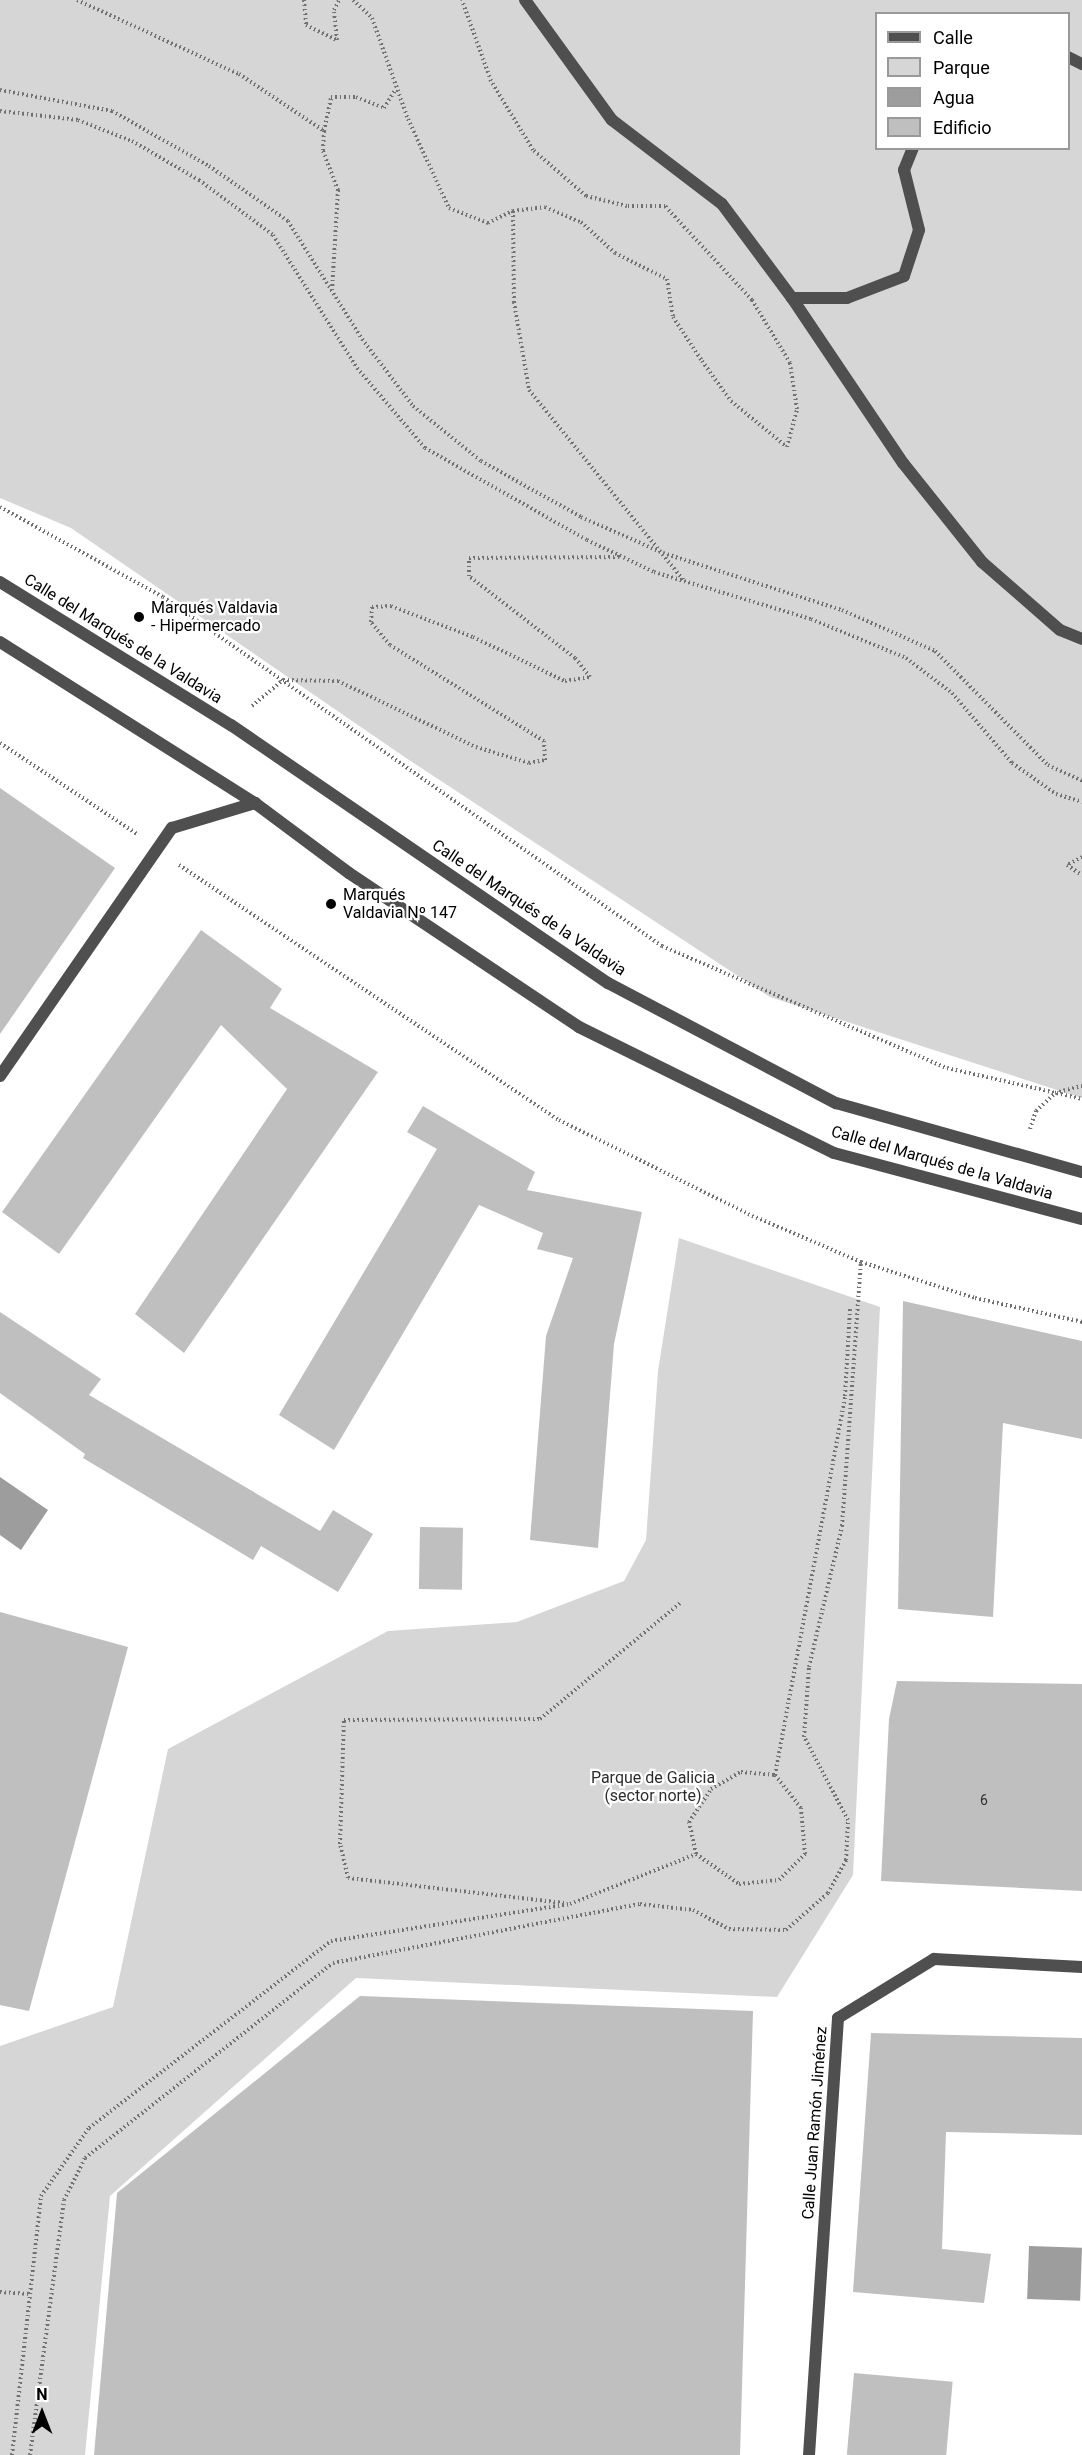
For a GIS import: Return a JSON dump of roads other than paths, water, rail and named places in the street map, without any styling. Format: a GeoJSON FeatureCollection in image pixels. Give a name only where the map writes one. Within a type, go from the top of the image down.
{"type":"FeatureCollection","features":[{"type":"Feature","properties":{"kind":"street"},"geometry":{"type":"LineString","coordinates":[[525,0],[612,120],[722,204],[792,297],[903,463],[982,562],[1060,630],[1082,639]]}},
{"type":"Feature","properties":{"kind":"street"},"geometry":{"type":"LineString","coordinates":[[792,297],[847,297],[904,276],[919,230],[904,170],[913,150]]}},
{"type":"Feature","properties":{"kind":"street","name":"Calle del Marqués de la Valdavia"},"geometry":{"type":"LineString","coordinates":[[0,582],[231,725],[608,983],[836,1102],[1082,1172]]}},
{"type":"Feature","properties":{"kind":"street","name":"Calle del Marqués de la Valdavia"},"geometry":{"type":"LineString","coordinates":[[0,642],[255,803],[349,873],[579,1027],[834,1153],[1082,1219]]}},
{"type":"Feature","properties":{"kind":"street"},"geometry":{"type":"LineString","coordinates":[[0,1076],[172,828],[255,803]]}},
{"type":"Feature","properties":{"kind":"street","name":"Calle Juan Ramón Jiménez"},"geometry":{"type":"LineString","coordinates":[[809,2455],[838,2018],[934,1959],[1082,1967]]}},
{"type":"Feature","properties":{"kind":"water"},"geometry":{"type":"Polygon","coordinates":[[[0,1477],[48,1510],[21,1550],[0,1535],[0,1477]]]}},
{"type":"Feature","properties":{"kind":"water"},"geometry":{"type":"Polygon","coordinates":[[[1029,2246],[1082,2248],[1080,2301],[1027,2299],[1029,2246]]]}},
{"type":"Feature","properties":{"kind":"place","name":"Marqués Valdavia - Hipermercado"},"geometry":{"type":"Point","coordinates":[139,617]}},
{"type":"Feature","properties":{"kind":"place","name":"Marqués Valdavia Nº 147"},"geometry":{"type":"Point","coordinates":[331,904]}},
{"type":"Feature","properties":{"kind":"park label","name":"Parque de Galicia (sector norte)"},"geometry":{"type":"Point","coordinates":[653,1787]}}]}
